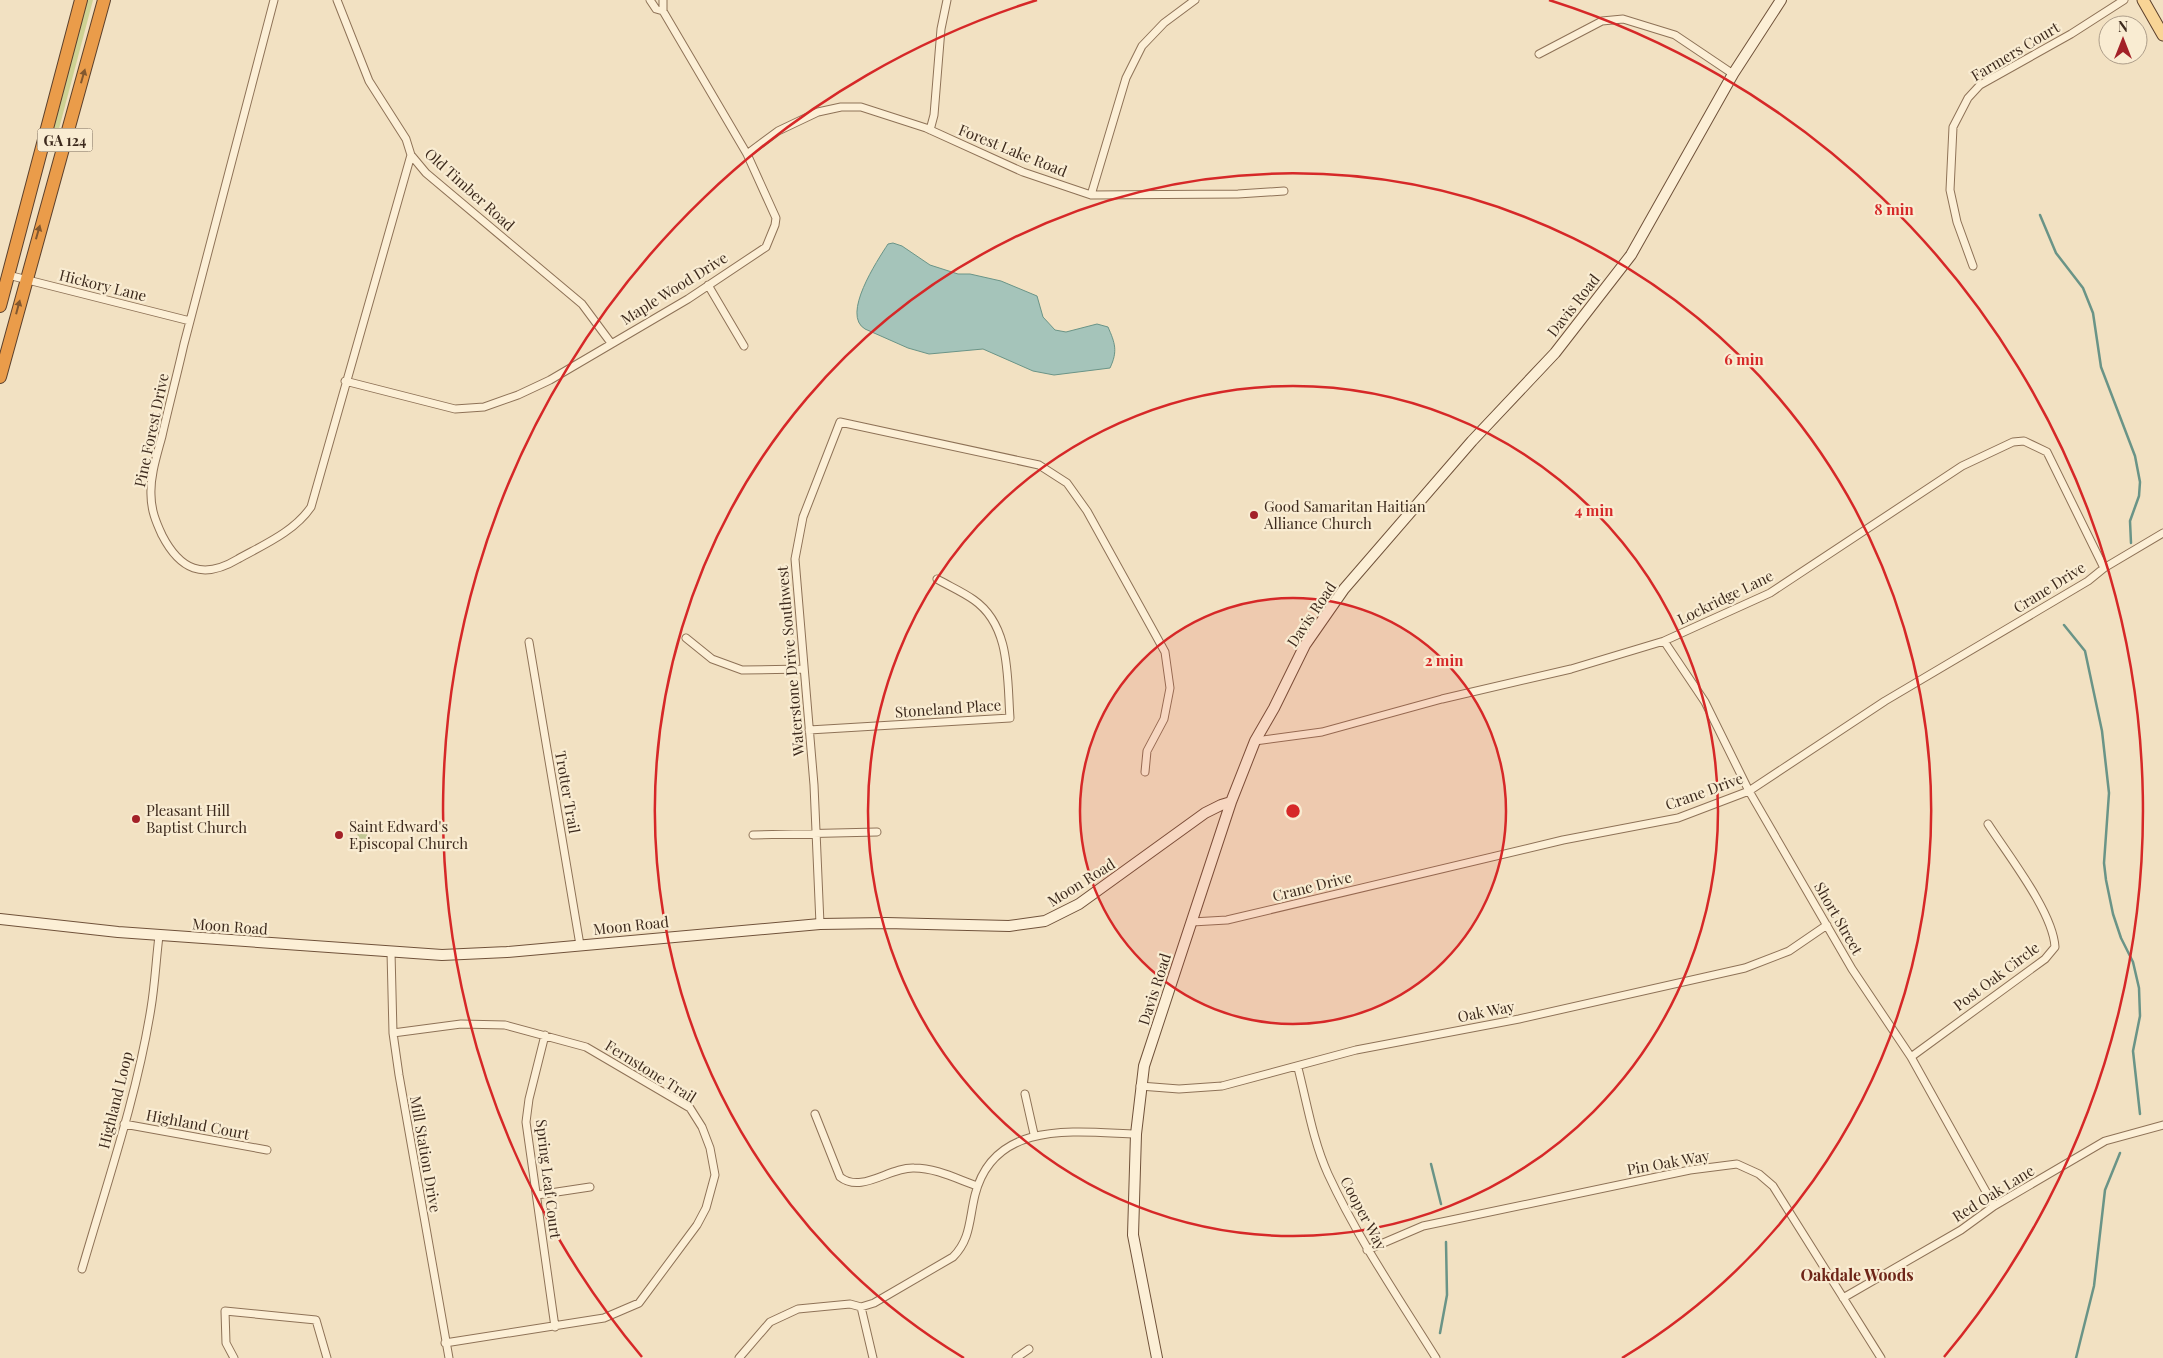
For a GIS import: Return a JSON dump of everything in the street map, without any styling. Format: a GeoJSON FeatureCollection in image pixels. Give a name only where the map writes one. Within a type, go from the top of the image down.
{"type":"FeatureCollection","features":[{"type":"Feature","properties":{"kind":"highway","name":"GA 124"},"geometry":{"type":"LineString","coordinates":[[0,306],[81,0]]}},
{"type":"Feature","properties":{"kind":"highway","name":"GA 124"},"geometry":{"type":"LineString","coordinates":[[0,377],[104,0]]}},
{"type":"Feature","properties":{"kind":"main road"},"geometry":{"type":"LineString","coordinates":[[2143,0],[2163,35]]}},
{"type":"Feature","properties":{"kind":"street","name":"Pine Forest Drive"},"geometry":{"type":"LineString","coordinates":[[274,0],[190,321],[156,460],[150,495],[152,509],[171,553],[178,560],[195,569],[206,571],[218,569],[232,563],[292,527],[304,517],[315,496],[345,381],[412,155]]}},
{"type":"Feature","properties":{"kind":"street","name":"Old Timber Road"},"geometry":{"type":"LineString","coordinates":[[337,0],[369,81],[406,139],[412,155],[426,172],[582,304],[611,343]]}},
{"type":"Feature","properties":{"kind":"street","name":"Maple Wood Drive"},"geometry":{"type":"LineString","coordinates":[[345,381],[455,409],[484,407],[518,395],[550,380],[708,285],[766,247],[776,225],[772,208],[748,154],[663,11],[656,9],[650,0]]}},
{"type":"Feature","properties":{"kind":"street"},"geometry":{"type":"LineString","coordinates":[[663,0],[663,11]]}},
{"type":"Feature","properties":{"kind":"street"},"geometry":{"type":"LineString","coordinates":[[930,130],[934,115],[941,29],[948,0]]}},
{"type":"Feature","properties":{"kind":"street"},"geometry":{"type":"LineString","coordinates":[[1091,195],[1126,78],[1142,46],[1164,23],[1195,0]]}},
{"type":"Feature","properties":{"kind":"street","name":"Davis Road"},"geometry":{"type":"LineString","coordinates":[[1156,1358],[1133,1235],[1136,1134],[1140,1086],[1144,1066],[1231,802],[1255,741],[1274,708],[1305,645],[1344,589],[1472,441],[1555,353],[1631,255],[1733,74],[1781,0]]}},
{"type":"Feature","properties":{"kind":"street","name":"Farmers Court"},"geometry":{"type":"LineString","coordinates":[[1973,266],[1957,222],[1950,190],[1953,128],[1968,98],[1980,85],[2071,34],[2124,0]]}},
{"type":"Feature","properties":{"kind":"street"},"geometry":{"type":"LineString","coordinates":[[1539,54],[1602,21],[1623,19],[1675,35],[1733,74]]}},
{"type":"Feature","properties":{"kind":"street","name":"Forest Lake Road"},"geometry":{"type":"LineString","coordinates":[[748,154],[778,131],[818,112],[841,107],[861,107],[930,130],[1023,172],[1091,195],[1229,194],[1284,190]]}},
{"type":"Feature","properties":{"kind":"street","name":"Hickory Lane"},"geometry":{"type":"LineString","coordinates":[[8,275],[190,321]]}},
{"type":"Feature","properties":{"kind":"street"},"geometry":{"type":"LineString","coordinates":[[708,285],[744,346]]}},
{"type":"Feature","properties":{"kind":"street","name":"Waterstone Drive Southwest"},"geometry":{"type":"LineString","coordinates":[[820,924],[809,730],[795,559],[803,517],[840,422],[1039,465],[1068,483],[1087,511],[1165,652],[1170,688],[1164,718],[1148,750],[1146,772]]}},
{"type":"Feature","properties":{"kind":"street","name":"Lockridge Lane"},"geometry":{"type":"LineString","coordinates":[[1255,741],[1322,732],[1442,699],[1571,669],[1664,641],[1770,593],[1962,466],[2012,442],[2024,441],[2047,452],[2104,568]]}},
{"type":"Feature","properties":{"kind":"street","name":"Crane Drive"},"geometry":{"type":"LineString","coordinates":[[1192,922],[1227,920],[1563,840],[1678,818],[1750,792],[1885,701],[2088,581],[2104,568],[2163,533]]}},
{"type":"Feature","properties":{"kind":"street","name":"Stoneland Place"},"geometry":{"type":"LineString","coordinates":[[809,730],[1010,718],[1006,655],[996,625],[976,601],[937,579]]}},
{"type":"Feature","properties":{"kind":"street"},"geometry":{"type":"LineString","coordinates":[[686,638],[712,659],[742,670],[804,669]]}},
{"type":"Feature","properties":{"kind":"street","name":"Short Street"},"geometry":{"type":"LineString","coordinates":[[1664,641],[1705,702],[1750,792],[1852,969],[1911,1057],[1994,1206]]}},
{"type":"Feature","properties":{"kind":"street","name":"Trotter Trail"},"geometry":{"type":"LineString","coordinates":[[529,642],[580,945]]}},
{"type":"Feature","properties":{"kind":"street","name":"Moon Road"},"geometry":{"type":"LineString","coordinates":[[0,919],[159,936],[442,956],[820,924],[1009,926],[1045,921],[1079,904],[1205,813],[1231,802]]}},
{"type":"Feature","properties":{"kind":"street","name":"Post Oak Circle"},"geometry":{"type":"LineString","coordinates":[[1911,1057],[2045,959],[2056,947],[2055,933],[2039,904],[1988,824]]}},
{"type":"Feature","properties":{"kind":"street"},"geometry":{"type":"LineString","coordinates":[[753,835],[877,832]]}},
{"type":"Feature","properties":{"kind":"street","name":"Oak Way"},"geometry":{"type":"LineString","coordinates":[[1140,1086],[1179,1089],[1222,1086],[1298,1068],[1356,1050],[1519,1019],[1745,968],[1790,951],[1827,925]]}},
{"type":"Feature","properties":{"kind":"street","name":"Highland Loop"},"geometry":{"type":"LineString","coordinates":[[82,1268],[124,1124],[151,1008],[159,936]]}},
{"type":"Feature","properties":{"kind":"street","name":"Mill Station Drive"},"geometry":{"type":"LineString","coordinates":[[391,952],[393,1033],[445,1344],[449,1358]]}},
{"type":"Feature","properties":{"kind":"street","name":"Fernstone Trail"},"geometry":{"type":"LineString","coordinates":[[393,1033],[462,1024],[505,1025],[586,1047],[690,1108],[702,1127],[710,1148],[715,1175],[706,1208],[697,1225],[639,1303],[604,1318],[445,1344]]}},
{"type":"Feature","properties":{"kind":"street","name":"Spring Leaf Court"},"geometry":{"type":"LineString","coordinates":[[545,1035],[529,1099],[526,1122],[555,1327]]}},
{"type":"Feature","properties":{"kind":"street","name":"Cooper Way"},"geometry":{"type":"LineString","coordinates":[[1298,1068],[1328,1172],[1367,1250],[1436,1358]]}},
{"type":"Feature","properties":{"kind":"street"},"geometry":{"type":"LineString","coordinates":[[1025,1094],[1034,1134]]}},
{"type":"Feature","properties":{"kind":"street"},"geometry":{"type":"LineString","coordinates":[[815,1114],[840,1177],[847,1182],[860,1183],[902,1169],[914,1168],[932,1170],[977,1186]]}},
{"type":"Feature","properties":{"kind":"street","name":"Highland Court"},"geometry":{"type":"LineString","coordinates":[[124,1124],[267,1150]]}},
{"type":"Feature","properties":{"kind":"street","name":"Red Oak Lane"},"geometry":{"type":"LineString","coordinates":[[1843,1298],[1961,1230],[1994,1206],[2106,1141],[2163,1125]]}},
{"type":"Feature","properties":{"kind":"street"},"geometry":{"type":"LineString","coordinates":[[739,1358],[770,1322],[798,1309],[850,1304],[861,1306],[874,1303],[944,1264],[960,1250],[970,1230],[977,1186],[992,1161],[1006,1148],[1034,1134],[1061,1132],[1136,1134]]}},
{"type":"Feature","properties":{"kind":"street","name":"Pin Oak Way"},"geometry":{"type":"LineString","coordinates":[[1367,1250],[1423,1226],[1690,1170],[1737,1164],[1759,1174],[1773,1186],[1881,1358]]}},
{"type":"Feature","properties":{"kind":"street"},"geometry":{"type":"LineString","coordinates":[[537,1195],[590,1187]]}},
{"type":"Feature","properties":{"kind":"street"},"geometry":{"type":"LineString","coordinates":[[861,1306],[873,1358]]}},
{"type":"Feature","properties":{"kind":"street"},"geometry":{"type":"LineString","coordinates":[[234,1358],[226,1343],[225,1311],[316,1320],[327,1358]]}},
{"type":"Feature","properties":{"kind":"street"},"geometry":{"type":"LineString","coordinates":[[1016,1358],[1029,1348]]}},
{"type":"Feature","properties":{"kind":"green space"},"geometry":{"type":"Polygon","coordinates":[[[87,0],[93,0],[56,140],[50,138],[87,0]]]}},
{"type":"Feature","properties":{"kind":"green space"},"geometry":{"type":"Polygon","coordinates":[[[367,826],[367,843],[358,843],[357,827],[367,826]]]}},
{"type":"Feature","properties":{"kind":"water"},"geometry":{"type":"Polygon","coordinates":[[[893,243],[902,246],[930,265],[958,274],[970,274],[1001,281],[1037,296],[1043,317],[1055,330],[1066,332],[1097,324],[1108,327],[1115,347],[1110,368],[1054,375],[1033,371],[983,349],[929,354],[908,348],[865,329],[859,322],[857,312],[859,300],[876,262],[888,244],[893,243]]]}},
{"type":"Feature","properties":{"kind":"waterway"},"geometry":{"type":"LineString","coordinates":[[2040,215],[2056,253],[2083,288],[2093,313],[2101,367],[2135,456],[2140,482],[2139,496],[2130,521],[2131,543]]}},
{"type":"Feature","properties":{"kind":"waterway"},"geometry":{"type":"LineString","coordinates":[[2064,625],[2085,651],[2102,731],[2109,793],[2104,863],[2106,880],[2113,914],[2121,938],[2133,962],[2139,988],[2140,1016],[2133,1051],[2140,1114]]}},
{"type":"Feature","properties":{"kind":"waterway"},"geometry":{"type":"LineString","coordinates":[[2076,1358],[2094,1286],[2105,1190],[2120,1153]]}},
{"type":"Feature","properties":{"kind":"waterway"},"geometry":{"type":"LineString","coordinates":[[1431,1164],[1441,1204]]}},
{"type":"Feature","properties":{"kind":"waterway"},"geometry":{"type":"LineString","coordinates":[[1440,1333],[1447,1295],[1446,1242]]}},
{"type":"Feature","properties":{"kind":"place","name":"Good Samaritan Haitian Alliance Church"},"geometry":{"type":"Point","coordinates":[1254,515]}},
{"type":"Feature","properties":{"kind":"place","name":"Pleasant Hill Baptist Church"},"geometry":{"type":"Point","coordinates":[136,819]}},
{"type":"Feature","properties":{"kind":"place","name":"Saint Edward's Episcopal Church"},"geometry":{"type":"Point","coordinates":[339,835]}},
{"type":"Feature","properties":{"kind":"district","name":"Oakdale Woods"},"geometry":{"type":"Point","coordinates":[1857,1274]}}]}
